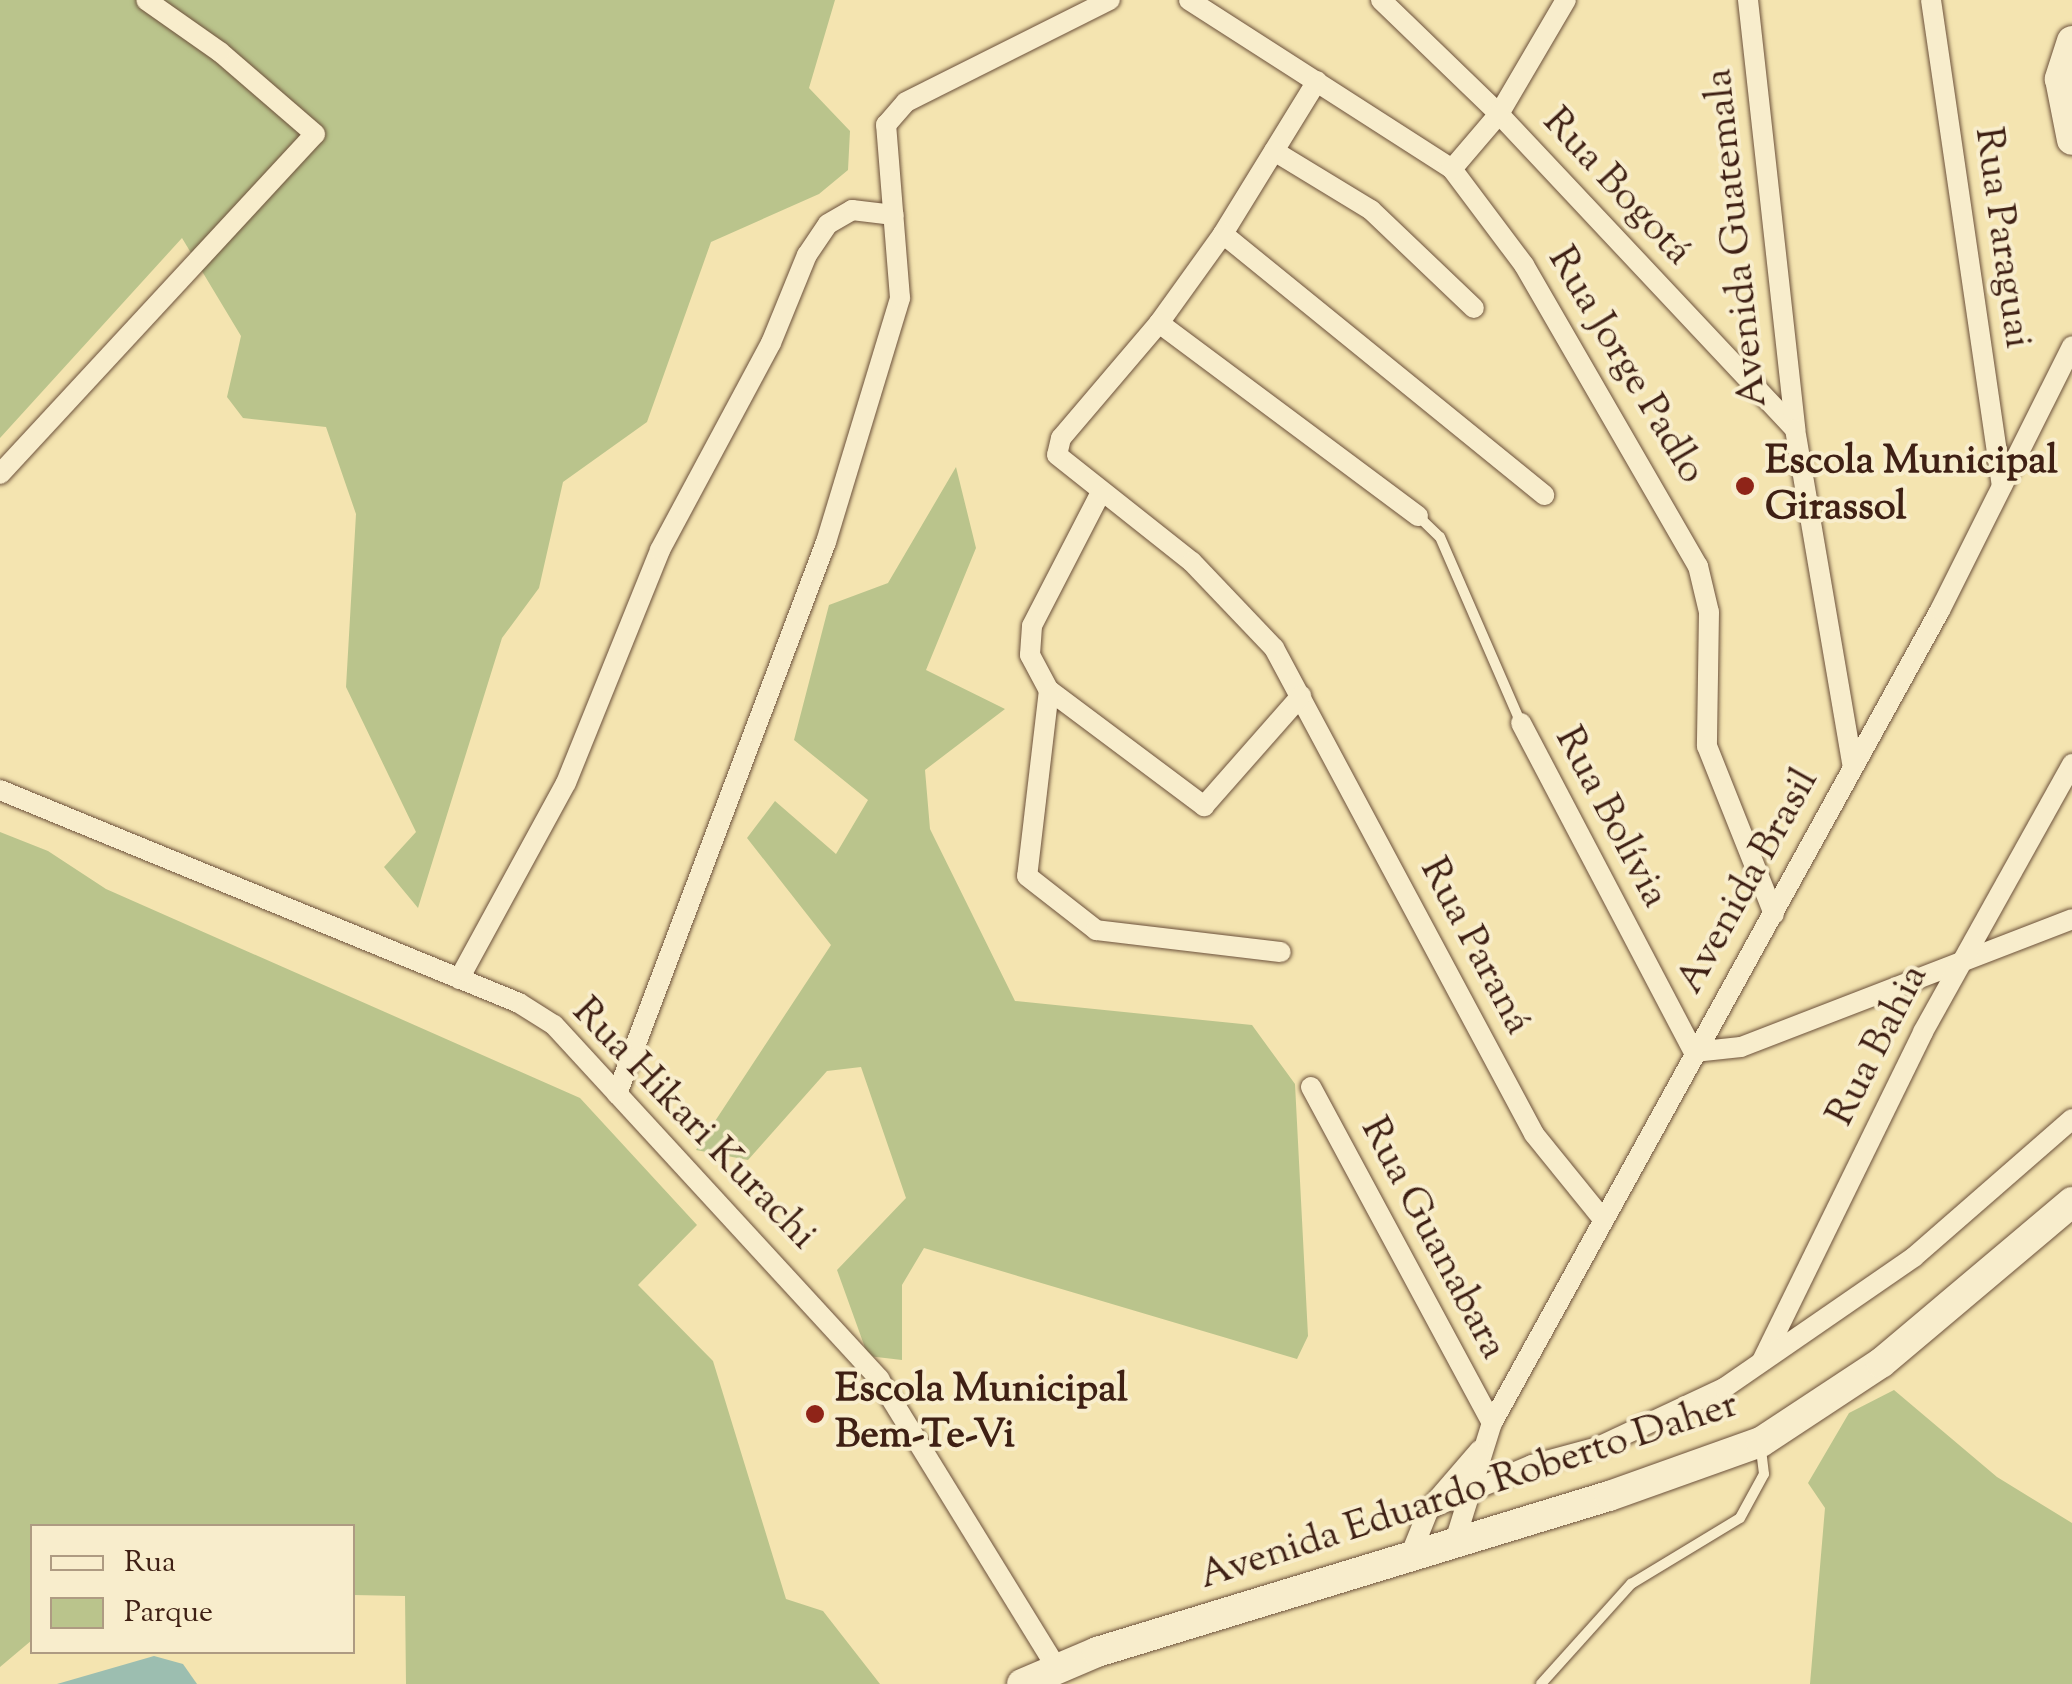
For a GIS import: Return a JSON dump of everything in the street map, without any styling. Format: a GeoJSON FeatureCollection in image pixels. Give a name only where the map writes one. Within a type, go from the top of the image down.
{"type":"FeatureCollection","features":[{"type":"Feature","properties":{"kind":"main road"},"geometry":{"type":"LineString","coordinates":[[2072,42],[2060,79],[2072,140]]}},
{"type":"Feature","properties":{"kind":"main road","name":"Avenida Eduardo Roberto Daher"},"geometry":{"type":"LineString","coordinates":[[1022,1684],[1056,1666],[1454,1544],[1761,1442],[1881,1363],[2072,1202]]}},
{"type":"Feature","properties":{"kind":"street"},"geometry":{"type":"LineString","coordinates":[[0,474],[314,134],[220,52],[146,0]]}},
{"type":"Feature","properties":{"kind":"street"},"geometry":{"type":"LineString","coordinates":[[617,1094],[751,752],[826,542],[900,298],[886,142],[893,111],[1035,32],[1110,0]]}},
{"type":"Feature","properties":{"kind":"street","name":"Rua Jorge Padlo"},"geometry":{"type":"LineString","coordinates":[[1189,0],[1452,169],[1524,265],[1698,566],[1710,612],[1707,746],[1774,914]]}},
{"type":"Feature","properties":{"kind":"street","name":"Rua Bogotá"},"geometry":{"type":"LineString","coordinates":[[1381,0],[1499,114],[1794,429]]}},
{"type":"Feature","properties":{"kind":"street"},"geometry":{"type":"LineString","coordinates":[[1452,169],[1499,114],[1566,0]]}},
{"type":"Feature","properties":{"kind":"street","name":"Avenida Guatemala"},"geometry":{"type":"LineString","coordinates":[[1748,0],[1794,429],[1852,764]]}},
{"type":"Feature","properties":{"kind":"street","name":"Rua Paraguai"},"geometry":{"type":"LineString","coordinates":[[1931,0],[2002,486]]}},
{"type":"Feature","properties":{"kind":"street"},"geometry":{"type":"LineString","coordinates":[[1316,81],[1224,234],[1159,323],[1418,516]]}},
{"type":"Feature","properties":{"kind":"street"},"geometry":{"type":"LineString","coordinates":[[1274,151],[1371,210],[1474,308]]}},
{"type":"Feature","properties":{"kind":"street"},"geometry":{"type":"LineString","coordinates":[[459,979],[566,784],[660,550],[771,343],[808,255],[828,224],[852,210],[894,215]]}},
{"type":"Feature","properties":{"kind":"street"},"geometry":{"type":"LineString","coordinates":[[1224,234],[1544,495]]}},
{"type":"Feature","properties":{"kind":"street","name":"Rua Paraná"},"geometry":{"type":"LineString","coordinates":[[1159,323],[1056,448],[1062,462],[1192,562],[1274,648],[1534,1134],[1602,1218]]}},
{"type":"Feature","properties":{"kind":"street","name":"Avenida Brasil"},"geometry":{"type":"LineString","coordinates":[[1454,1544],[1492,1424],[1602,1218],[1774,914],[2002,486],[2072,346]]}},
{"type":"Feature","properties":{"kind":"street"},"geometry":{"type":"LineString","coordinates":[[1100,494],[1032,626],[1030,655],[1049,690],[1107,727],[1204,806],[1301,696]]}},
{"type":"Feature","properties":{"kind":"street"},"geometry":{"type":"LineString","coordinates":[[1049,690],[1027,876],[1096,930],[1281,952]]}},
{"type":"Feature","properties":{"kind":"street","name":"Rua Bolívia"},"geometry":{"type":"LineString","coordinates":[[1520,723],[1694,1052]]}},
{"type":"Feature","properties":{"kind":"street","name":"Rua Bahia"},"geometry":{"type":"LineString","coordinates":[[1760,1366],[1960,965],[2072,764]]}},
{"type":"Feature","properties":{"kind":"street","name":"Rua Hikari Kurachi"},"geometry":{"type":"LineString","coordinates":[[0,790],[459,979],[554,1026],[879,1379],[1056,1666]]}},
{"type":"Feature","properties":{"kind":"street"},"geometry":{"type":"LineString","coordinates":[[1694,1052],[1741,1047],[2072,919]]}},
{"type":"Feature","properties":{"kind":"street","name":"Rua Guanabara"},"geometry":{"type":"LineString","coordinates":[[1310,1087],[1492,1424]]}},
{"type":"Feature","properties":{"kind":"street"},"geometry":{"type":"LineString","coordinates":[[1428,1509],[1473,1488],[1635,1432],[1760,1366],[1914,1256],[2072,1118]]}},
{"type":"Feature","properties":{"kind":"street","name":"Avenida Brasil"},"geometry":{"type":"LineString","coordinates":[[1410,1556],[1428,1509],[1481,1449]]}},
{"type":"Feature","properties":{"kind":"lane"},"geometry":{"type":"LineString","coordinates":[[1418,516],[1440,537],[1520,723]]}},
{"type":"Feature","properties":{"kind":"lane"},"geometry":{"type":"LineString","coordinates":[[1541,1684],[1631,1584],[1740,1518],[1764,1474],[1761,1442]]}},
{"type":"Feature","properties":{"kind":"green space"},"geometry":{"type":"Polygon","coordinates":[[[0,0],[835,0],[809,88],[850,131],[848,170],[819,194],[711,242],[647,422],[563,482],[539,588],[502,638],[418,908],[384,867],[416,832],[346,687],[356,514],[326,427],[243,418],[227,397],[241,336],[182,238],[0,438],[0,0]]]}},
{"type":"Feature","properties":{"kind":"green space"},"geometry":{"type":"Polygon","coordinates":[[[956,467],[976,548],[926,670],[1005,709],[925,770],[930,829],[1015,1001],[1252,1025],[1295,1084],[1308,1336],[1297,1359],[924,1248],[902,1285],[902,1360],[868,1356],[837,1270],[906,1198],[861,1067],[827,1071],[748,1160],[696,1150],[831,945],[747,838],[775,801],[836,854],[868,800],[794,740],[829,605],[888,583],[956,467]]]}},
{"type":"Feature","properties":{"kind":"green space"},"geometry":{"type":"Polygon","coordinates":[[[0,832],[48,851],[106,889],[580,1098],[697,1225],[638,1285],[713,1361],[786,1599],[823,1611],[880,1684],[406,1684],[405,1596],[355,1595],[355,1524],[30,1524],[30,1642],[0,1667],[0,832]]]}},
{"type":"Feature","properties":{"kind":"green space"},"geometry":{"type":"Polygon","coordinates":[[[1894,1390],[1997,1477],[2072,1523],[2072,1684],[1810,1684],[1825,1508],[1808,1483],[1849,1413],[1894,1390]]]}},
{"type":"Feature","properties":{"kind":"shaded area"},"geometry":{"type":"Polygon","coordinates":[[[154,1656],[183,1664],[197,1684],[57,1684],[154,1656]]]}},
{"type":"Feature","properties":{"kind":"place","name":"Escola Municipal Girassol"},"geometry":{"type":"Point","coordinates":[1745,486]}},
{"type":"Feature","properties":{"kind":"place","name":"Escola Municipal Bem-Te-Vi"},"geometry":{"type":"Point","coordinates":[815,1414]}}]}
